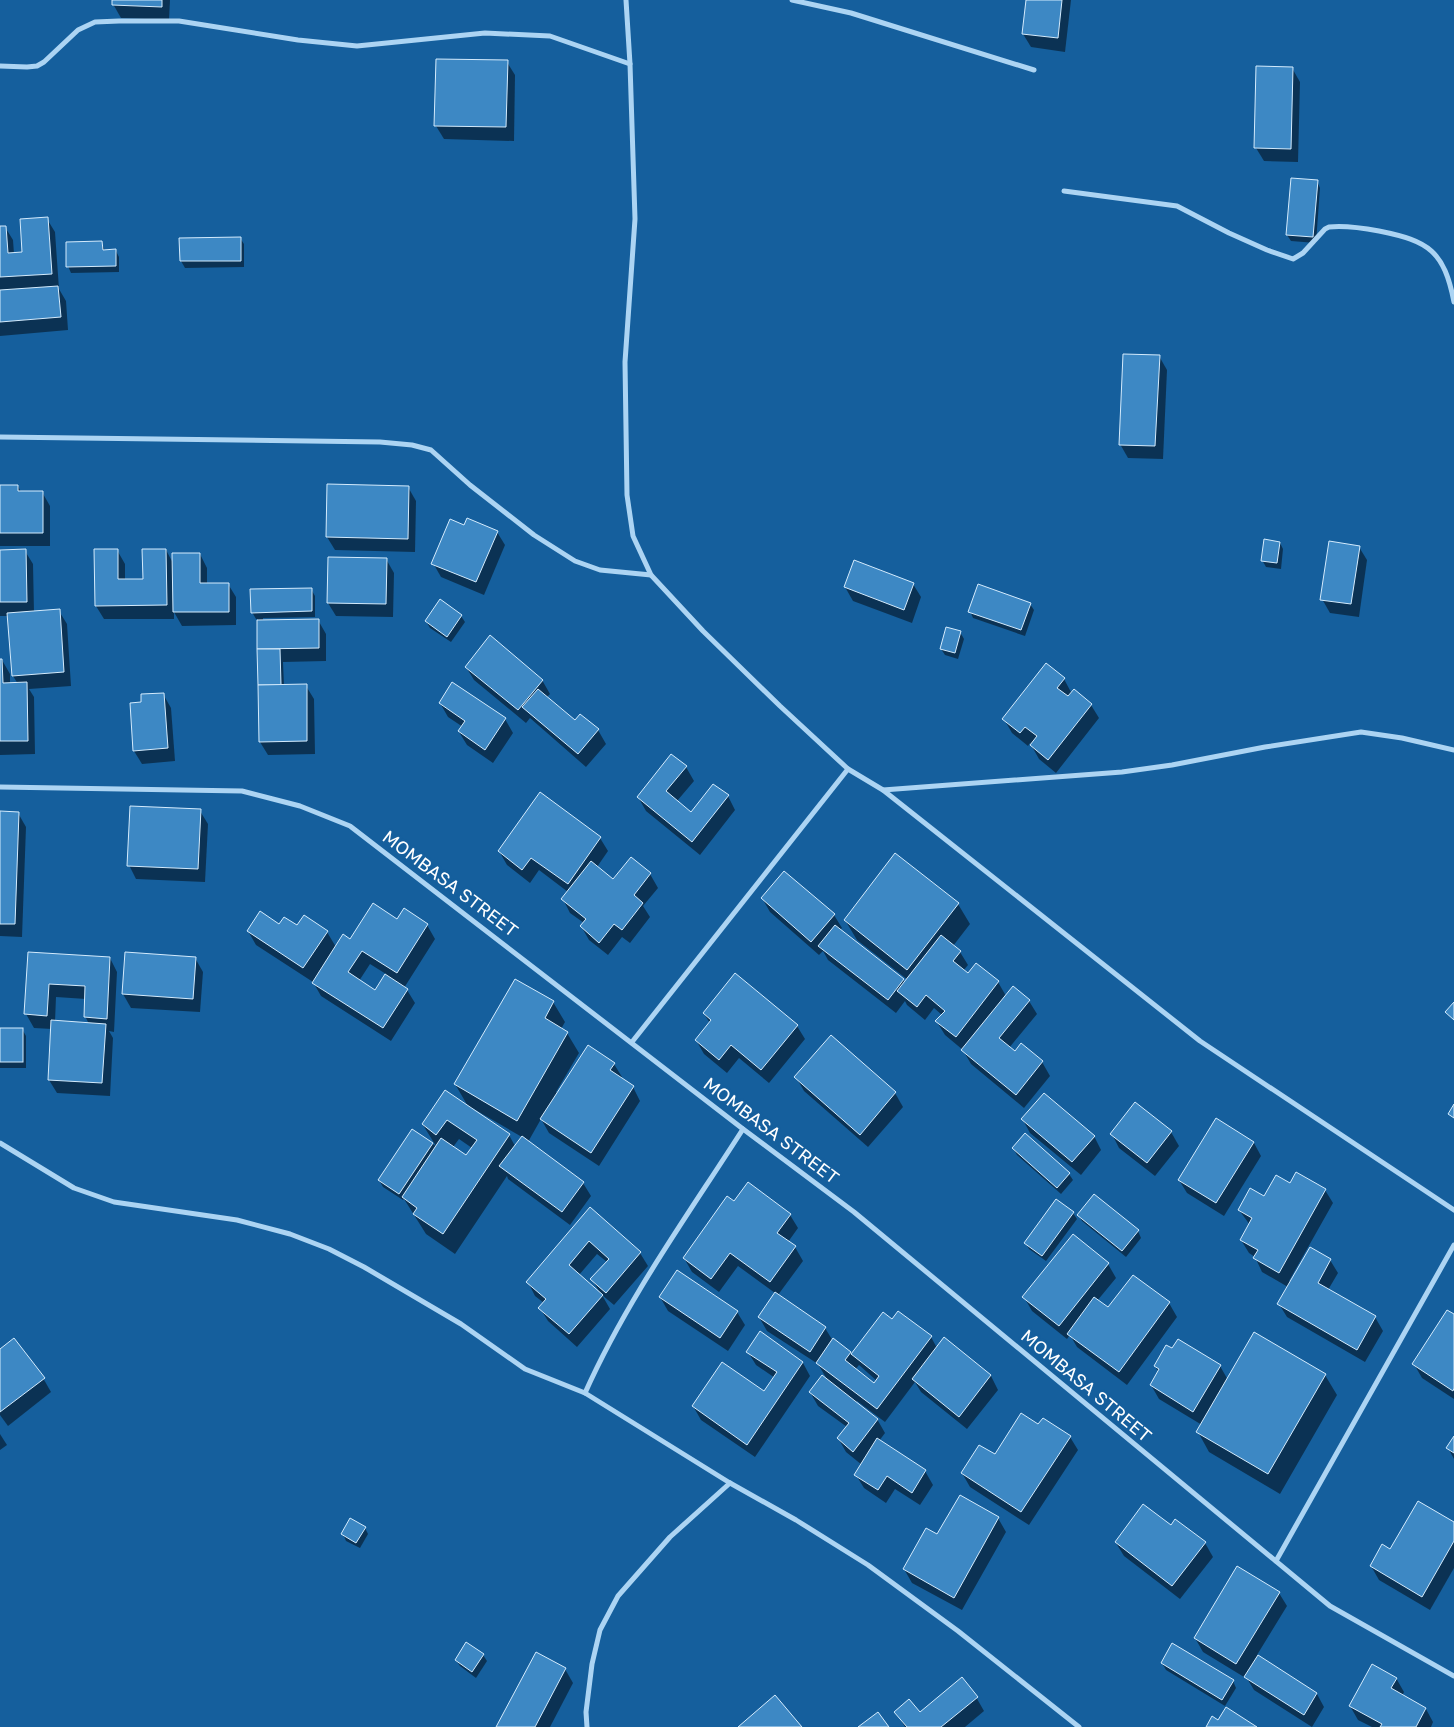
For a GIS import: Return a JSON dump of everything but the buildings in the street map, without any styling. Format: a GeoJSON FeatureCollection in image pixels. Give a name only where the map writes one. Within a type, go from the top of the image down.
{"type":"FeatureCollection","features":[{"type":"Feature","properties":{"kind":"street"},"geometry":{"type":"LineString","coordinates":[[626,0],[635,219],[625,362],[627,495],[633,536],[652,575],[702,631],[848,769],[883,790],[1200,1042],[1454,1210]]}},
{"type":"Feature","properties":{"kind":"street"},"geometry":{"type":"LineString","coordinates":[[792,0],[851,13],[1034,70]]}},
{"type":"Feature","properties":{"kind":"street"},"geometry":{"type":"LineString","coordinates":[[0,66],[27,68],[37,66],[44,62],[78,30],[95,22],[119,21],[179,21],[298,40],[357,46],[485,33],[550,36],[630,64]]}},
{"type":"Feature","properties":{"kind":"street"},"geometry":{"type":"LineString","coordinates":[[1064,191],[1177,206],[1229,233],[1293,259],[1303,253],[1329,227],[1357,227],[1399,235],[1427,246],[1442,263],[1450,282],[1454,302]]}},
{"type":"Feature","properties":{"kind":"street"},"geometry":{"type":"LineString","coordinates":[[0,437],[353,441],[412,445],[431,450],[470,485],[527,530],[575,561],[600,570],[652,575]]}},
{"type":"Feature","properties":{"kind":"street"},"geometry":{"type":"LineString","coordinates":[[883,790],[1122,772],[1361,732],[1402,738],[1454,750]]}},
{"type":"Feature","properties":{"kind":"street"},"geometry":{"type":"LineString","coordinates":[[632,1042],[848,769]]}},
{"type":"Feature","properties":{"kind":"street","name":"MOMBASA STREET"},"geometry":{"type":"LineString","coordinates":[[0,787],[242,792],[300,806],[350,826],[743,1129],[854,1212],[1330,1606],[1454,1676]]}},
{"type":"Feature","properties":{"kind":"street"},"geometry":{"type":"LineString","coordinates":[[584,1393],[603,1352],[632,1302],[743,1129]]}},
{"type":"Feature","properties":{"kind":"street"},"geometry":{"type":"LineString","coordinates":[[0,1143],[74,1188],[114,1202],[237,1220],[290,1234],[329,1248],[461,1324],[525,1368],[584,1393],[868,1565],[958,1631],[1079,1727]]}},
{"type":"Feature","properties":{"kind":"street"},"geometry":{"type":"LineString","coordinates":[[1276,1561],[1454,1245]]}},
{"type":"Feature","properties":{"kind":"street"},"geometry":{"type":"LineString","coordinates":[[587,1727],[586,1712],[592,1664],[600,1630],[618,1596],[670,1537],[730,1483]]}}]}
